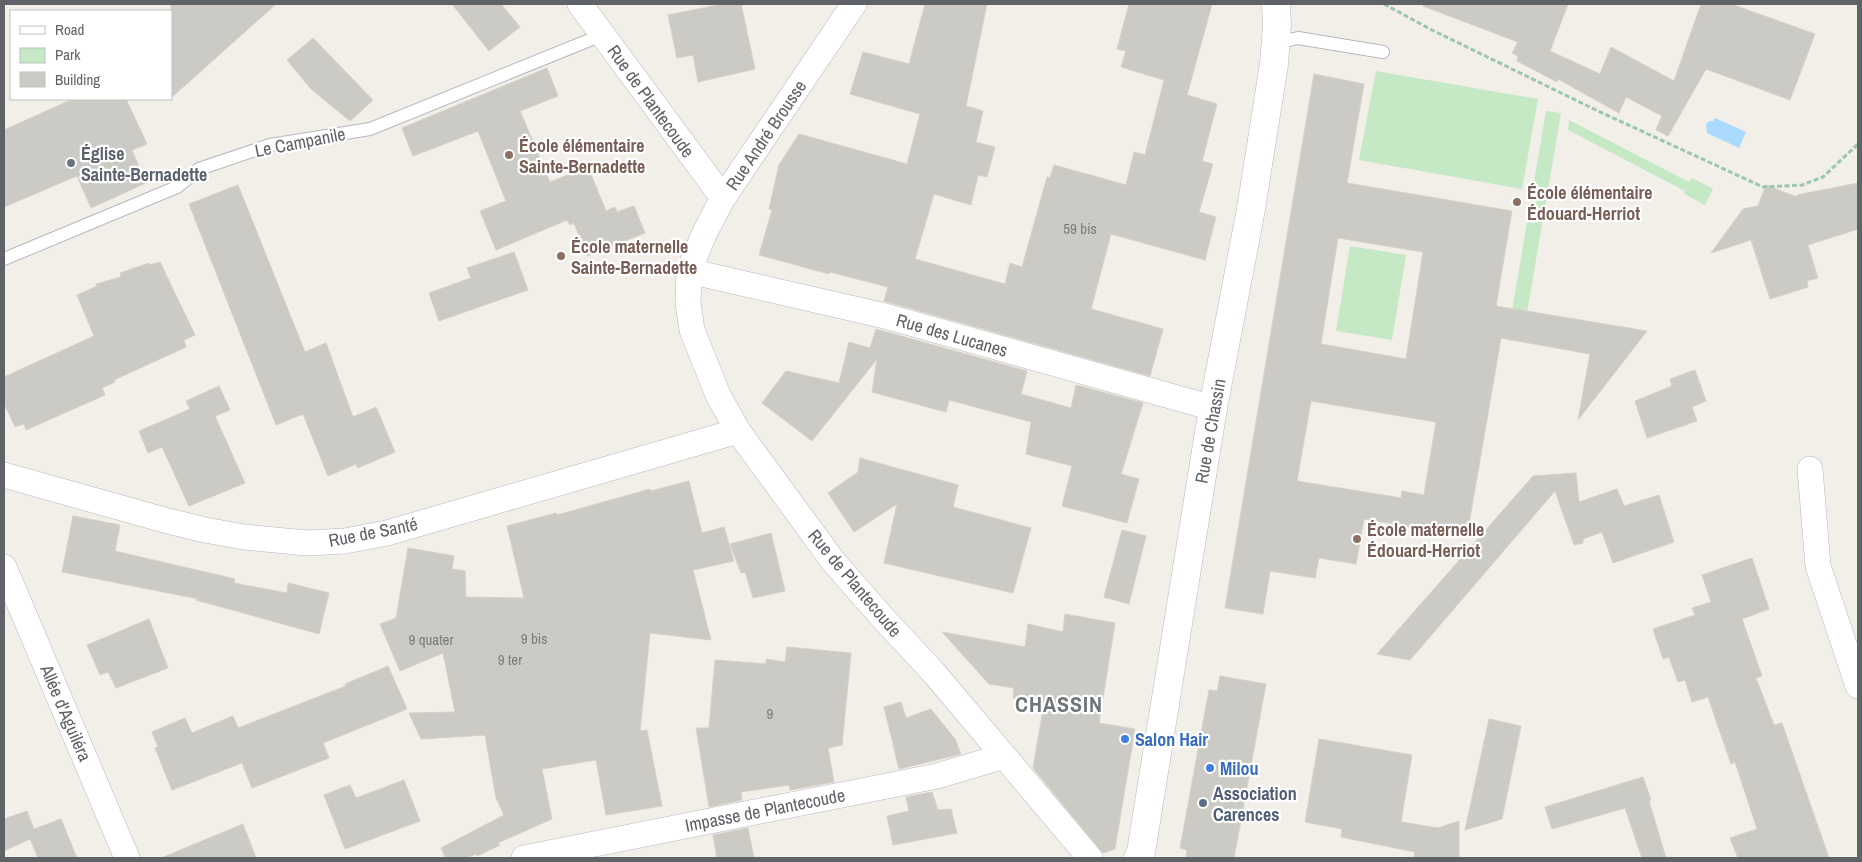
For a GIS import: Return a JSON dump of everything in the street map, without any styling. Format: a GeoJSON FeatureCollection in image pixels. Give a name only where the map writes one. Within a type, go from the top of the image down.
{"type":"FeatureCollection","features":[{"type":"Feature","properties":{"kind":"street","name":"Rue de Plantecoude"},"geometry":{"type":"LineString","coordinates":[[580,4],[723,198]]}},
{"type":"Feature","properties":{"kind":"street","name":"Rue André Brousse"},"geometry":{"type":"LineString","coordinates":[[689,271],[704,234],[723,198],[854,4]]}},
{"type":"Feature","properties":{"kind":"street","name":"Rue de Chassin"},"geometry":{"type":"LineString","coordinates":[[1138,858],[1141,852],[1213,408],[1251,209],[1274,64],[1276,4]]}},
{"type":"Feature","properties":{"kind":"street","name":"Rue de Plantecoude"},"geometry":{"type":"LineString","coordinates":[[689,271],[688,303],[692,330],[718,395],[738,431],[833,561],[1004,756],[1090,858]]}},
{"type":"Feature","properties":{"kind":"street","name":"Rue des Lucanes"},"geometry":{"type":"LineString","coordinates":[[689,271],[885,316],[1213,408]]}},
{"type":"Feature","properties":{"kind":"street","name":"Rue de Santé"},"geometry":{"type":"LineString","coordinates":[[4,475],[205,530],[307,543],[346,541],[387,532],[738,431]]}},
{"type":"Feature","properties":{"kind":"street"},"geometry":{"type":"LineString","coordinates":[[1810,469],[1818,566],[1858,686]]}},
{"type":"Feature","properties":{"kind":"street","name":"Allée d'Aguiléra"},"geometry":{"type":"LineString","coordinates":[[4,567],[127,858]]}},
{"type":"Feature","properties":{"kind":"street","name":"Impasse de Plantecoude"},"geometry":{"type":"LineString","coordinates":[[524,858],[937,776],[1004,756]]}},
{"type":"Feature","properties":{"kind":"lane","name":"Le Campanile"},"geometry":{"type":"LineString","coordinates":[[4,259],[177,187],[199,169],[270,144],[370,129],[602,35]]}},
{"type":"Feature","properties":{"kind":"lane"},"geometry":{"type":"LineString","coordinates":[[1276,43],[1298,38],[1383,52]]}},
{"type":"Feature","properties":{"kind":"path"},"geometry":{"type":"LineString","coordinates":[[1384,4],[1430,29],[1598,111],[1763,187],[1802,185],[1823,177],[1858,144]]}},
{"type":"Feature","properties":{"kind":"green space"},"geometry":{"type":"Polygon","coordinates":[[[1376,71],[1538,99],[1522,189],[1359,160],[1376,71]]]}},
{"type":"Feature","properties":{"kind":"green space"},"geometry":{"type":"Polygon","coordinates":[[[1546,111],[1561,113],[1522,342],[1507,340],[1546,111]]]}},
{"type":"Feature","properties":{"kind":"green space"},"geometry":{"type":"Polygon","coordinates":[[[1569,120],[1689,182],[1692,178],[1713,189],[1705,205],[1684,194],[1685,191],[1568,130],[1569,120]]]}},
{"type":"Feature","properties":{"kind":"green space"},"geometry":{"type":"Polygon","coordinates":[[[1350,246],[1406,255],[1392,340],[1336,331],[1350,246]]]}},
{"type":"Feature","properties":{"kind":"water"},"geometry":{"type":"Polygon","coordinates":[[[1715,118],[1746,132],[1739,148],[1707,133],[1706,124],[1715,118]]]}},
{"type":"Feature","properties":{"kind":"building"},"geometry":{"type":"Polygon","coordinates":[[[171,4],[276,4],[172,97],[171,4]]]}},
{"type":"Feature","properties":{"kind":"building"},"geometry":{"type":"Polygon","coordinates":[[[452,4],[501,4],[520,27],[489,51],[452,4]]]}},
{"type":"Feature","properties":{"kind":"building"},"geometry":{"type":"Polygon","coordinates":[[[723,4],[741,4],[755,69],[698,82],[693,55],[677,58],[668,15],[723,4]]]}},
{"type":"Feature","properties":{"kind":"building"},"geometry":{"type":"Polygon","coordinates":[[[925,4],[987,4],[966,106],[983,111],[976,142],[995,147],[987,177],[978,175],[971,205],[934,194],[915,259],[1005,284],[1010,263],[1022,267],[1047,177],[1050,178],[1054,165],[1126,185],[1134,152],[1145,155],[1164,80],[1121,67],[1126,51],[1117,49],[1129,4],[1212,4],[1187,95],[1217,104],[1202,161],[1213,164],[1199,212],[1216,217],[1205,260],[1111,234],[1091,309],[1163,329],[1150,376],[884,301],[888,287],[830,272],[829,274],[759,255],[772,210],[769,209],[779,165],[799,134],[907,164],[920,114],[850,94],[863,52],[909,64],[925,4]]]}},
{"type":"Feature","properties":{"kind":"building"},"geometry":{"type":"Polygon","coordinates":[[[1424,4],[1568,4],[1550,51],[1600,74],[1611,47],[1674,81],[1701,4],[1731,4],[1815,34],[1790,100],[1706,69],[1668,136],[1656,130],[1662,116],[1626,97],[1619,113],[1558,79],[1557,82],[1517,61],[1518,56],[1512,53],[1518,42],[1423,6],[1424,4]]]}},
{"type":"Feature","properties":{"kind":"building"},"geometry":{"type":"Polygon","coordinates":[[[313,38],[373,100],[350,121],[311,89],[287,60],[313,38]]]}},
{"type":"Feature","properties":{"kind":"building"},"geometry":{"type":"Polygon","coordinates":[[[547,68],[558,96],[520,111],[550,182],[588,167],[606,211],[615,207],[617,212],[634,206],[645,233],[587,256],[574,223],[570,225],[567,220],[496,250],[480,211],[506,201],[478,131],[413,156],[402,128],[547,68]]]}},
{"type":"Feature","properties":{"kind":"building"},"geometry":{"type":"Polygon","coordinates":[[[1314,74],[1364,84],[1347,183],[1512,211],[1496,306],[1647,331],[1578,420],[1590,354],[1501,338],[1467,536],[1364,519],[1356,564],[1319,558],[1315,578],[1270,571],[1263,614],[1225,608],[1314,74]],[[1338,238],[1321,344],[1406,359],[1423,252],[1338,238]],[[1311,401],[1297,481],[1401,498],[1402,491],[1424,495],[1436,422],[1311,401]]]}},
{"type":"Feature","properties":{"kind":"building","name":"Église Sainte-Bernadette"},"geometry":{"type":"Polygon","coordinates":[[[71,100],[126,100],[147,144],[132,150],[146,183],[91,208],[77,176],[4,207],[4,130],[71,100]]]}},
{"type":"Feature","properties":{"kind":"building"},"geometry":{"type":"Polygon","coordinates":[[[1858,183],[1858,229],[1808,245],[1818,278],[1807,281],[1808,287],[1770,299],[1751,240],[1711,253],[1743,209],[1758,206],[1766,185],[1797,197],[1797,195],[1858,183]]]}},
{"type":"Feature","properties":{"kind":"building"},"geometry":{"type":"Polygon","coordinates":[[[238,185],[305,352],[326,343],[353,417],[376,407],[395,452],[358,468],[356,464],[328,476],[303,414],[276,425],[189,204],[238,185]]]}},
{"type":"Feature","properties":{"kind":"building"},"geometry":{"type":"Polygon","coordinates":[[[514,252],[528,290],[439,321],[429,293],[471,278],[467,268],[514,252]]]}},
{"type":"Feature","properties":{"kind":"building"},"geometry":{"type":"Polygon","coordinates":[[[160,262],[195,335],[184,340],[186,347],[114,380],[115,382],[102,388],[105,395],[26,430],[24,424],[15,427],[4,403],[4,377],[94,336],[77,295],[97,286],[96,284],[121,277],[120,273],[149,263],[150,265],[160,262]]]}},
{"type":"Feature","properties":{"kind":"building"},"geometry":{"type":"Polygon","coordinates":[[[876,329],[1027,371],[1021,394],[1071,408],[1076,385],[1143,403],[1121,474],[1139,479],[1127,523],[1062,506],[1072,466],[1026,454],[1031,422],[949,400],[946,412],[872,392],[877,359],[812,441],[762,403],[786,371],[839,383],[849,342],[870,348],[876,329]]]}},
{"type":"Feature","properties":{"kind":"building"},"geometry":{"type":"Polygon","coordinates":[[[1695,370],[1706,401],[1692,407],[1697,421],[1647,438],[1635,401],[1672,386],[1670,379],[1695,370]]]}},
{"type":"Feature","properties":{"kind":"building"},"geometry":{"type":"Polygon","coordinates":[[[219,386],[230,410],[215,416],[245,483],[189,506],[162,447],[148,453],[139,431],[190,409],[186,401],[219,386]]]}},
{"type":"Feature","properties":{"kind":"building"},"geometry":{"type":"Polygon","coordinates":[[[860,458],[958,485],[953,507],[1031,528],[1013,593],[884,563],[897,504],[854,532],[828,493],[858,472],[860,458]]]}},
{"type":"Feature","properties":{"kind":"building"},"geometry":{"type":"Polygon","coordinates":[[[1576,473],[1579,502],[1617,489],[1624,506],[1659,495],[1674,542],[1613,563],[1602,532],[1583,539],[1583,543],[1574,545],[1555,491],[1410,660],[1377,654],[1533,476],[1576,473]]]}},
{"type":"Feature","properties":{"kind":"building"},"geometry":{"type":"Polygon","coordinates":[[[689,481],[702,533],[724,527],[734,561],[693,570],[711,640],[650,633],[640,731],[647,730],[662,806],[606,815],[596,760],[542,769],[552,819],[498,843],[500,845],[477,856],[476,854],[466,858],[446,858],[441,848],[504,815],[496,798],[485,735],[421,739],[409,713],[455,712],[443,653],[400,671],[380,624],[396,618],[408,548],[454,556],[452,569],[465,571],[466,597],[524,598],[507,526],[556,513],[557,515],[650,489],[651,491],[689,481]]]}},
{"type":"Feature","properties":{"kind":"building"},"geometry":{"type":"Polygon","coordinates":[[[73,516],[120,525],[115,551],[235,579],[234,583],[287,593],[288,583],[329,593],[319,634],[196,600],[199,599],[62,572],[73,516]]]}},
{"type":"Feature","properties":{"kind":"building"},"geometry":{"type":"Polygon","coordinates":[[[1122,530],[1146,536],[1129,604],[1104,597],[1122,530]]]}},
{"type":"Feature","properties":{"kind":"building"},"geometry":{"type":"Polygon","coordinates":[[[771,533],[785,591],[753,598],[745,572],[741,573],[730,544],[771,533]]]}},
{"type":"Feature","properties":{"kind":"building"},"geometry":{"type":"Polygon","coordinates":[[[1752,558],[1769,609],[1742,619],[1762,676],[1756,678],[1774,725],[1782,723],[1829,858],[1738,858],[1730,838],[1757,829],[1735,762],[1731,764],[1708,697],[1692,702],[1685,680],[1678,682],[1669,657],[1663,659],[1653,629],[1695,615],[1692,608],[1711,602],[1702,575],[1752,558]]]}},
{"type":"Feature","properties":{"kind":"building"},"geometry":{"type":"Polygon","coordinates":[[[1065,614],[1115,623],[1099,723],[1135,729],[1115,849],[1103,853],[1033,768],[1044,704],[1013,698],[1014,688],[989,684],[942,632],[1025,647],[1028,624],[1063,632],[1065,614]]]}},
{"type":"Feature","properties":{"kind":"building"},"geometry":{"type":"Polygon","coordinates":[[[149,619],[168,668],[116,688],[108,672],[100,675],[87,645],[149,619]]]}},
{"type":"Feature","properties":{"kind":"building"},"geometry":{"type":"Polygon","coordinates":[[[787,647],[851,653],[842,745],[828,748],[834,782],[790,790],[789,785],[741,792],[742,800],[709,807],[696,728],[709,728],[715,660],[766,664],[766,659],[785,662],[787,647]]]}},
{"type":"Feature","properties":{"kind":"building"},"geometry":{"type":"Polygon","coordinates":[[[388,666],[407,709],[323,743],[329,758],[252,788],[242,763],[172,790],[155,748],[158,747],[152,732],[185,718],[192,733],[233,716],[238,728],[346,686],[345,684],[388,666]]]}},
{"type":"Feature","properties":{"kind":"building"},"geometry":{"type":"Polygon","coordinates":[[[1220,676],[1266,684],[1234,858],[1186,858],[1187,850],[1180,848],[1209,690],[1217,691],[1220,676]]]}},
{"type":"Feature","properties":{"kind":"building"},"geometry":{"type":"Polygon","coordinates":[[[901,702],[906,718],[931,709],[955,739],[961,754],[899,769],[884,707],[901,702]]]}},
{"type":"Feature","properties":{"kind":"building"},"geometry":{"type":"Polygon","coordinates":[[[1489,719],[1521,726],[1502,819],[1465,830],[1489,719]]]}},
{"type":"Feature","properties":{"kind":"building"},"geometry":{"type":"Polygon","coordinates":[[[1319,739],[1412,755],[1401,822],[1438,828],[1459,821],[1459,858],[1414,858],[1415,852],[1341,837],[1342,829],[1305,822],[1319,739]]]}},
{"type":"Feature","properties":{"kind":"building"},"geometry":{"type":"Polygon","coordinates":[[[1643,777],[1666,858],[1642,858],[1625,808],[1552,829],[1545,807],[1643,777]]]}},
{"type":"Feature","properties":{"kind":"building"},"geometry":{"type":"Polygon","coordinates":[[[404,780],[420,821],[345,849],[324,795],[350,785],[356,798],[404,780]]]}},
{"type":"Feature","properties":{"kind":"building"},"geometry":{"type":"Polygon","coordinates":[[[932,792],[938,810],[951,809],[957,833],[893,845],[887,816],[909,811],[906,797],[932,792]]]}},
{"type":"Feature","properties":{"kind":"building"},"geometry":{"type":"Polygon","coordinates":[[[27,811],[34,829],[61,819],[77,858],[38,858],[30,839],[4,851],[4,819],[27,811]]]}},
{"type":"Feature","properties":{"kind":"building"},"geometry":{"type":"Polygon","coordinates":[[[243,824],[256,858],[161,858],[243,824]]]}},
{"type":"Feature","properties":{"kind":"building"},"geometry":{"type":"Polygon","coordinates":[[[748,828],[754,858],[717,858],[713,835],[748,828]]]}},
{"type":"Feature","properties":{"kind":"place","name":"École élémentaire Sainte-Bernadette"},"geometry":{"type":"Point","coordinates":[509,155]}},
{"type":"Feature","properties":{"kind":"place","name":"Église Sainte-Bernadette"},"geometry":{"type":"Point","coordinates":[71,163]}},
{"type":"Feature","properties":{"kind":"place","name":"École élémentaire Édouard-Herriot"},"geometry":{"type":"Point","coordinates":[1517,202]}},
{"type":"Feature","properties":{"kind":"place","name":"École maternelle Sainte-Bernadette"},"geometry":{"type":"Point","coordinates":[561,256]}},
{"type":"Feature","properties":{"kind":"place","name":"École maternelle Édouard-Herriot"},"geometry":{"type":"Point","coordinates":[1357,539]}},
{"type":"Feature","properties":{"kind":"place","name":"Salon Hair"},"geometry":{"type":"Point","coordinates":[1125,739]}},
{"type":"Feature","properties":{"kind":"place","name":"Milou"},"geometry":{"type":"Point","coordinates":[1210,768]}},
{"type":"Feature","properties":{"kind":"place","name":"Association Carences"},"geometry":{"type":"Point","coordinates":[1203,803]}},
{"type":"Feature","properties":{"kind":"district","name":"CHASSIN"},"geometry":{"type":"Point","coordinates":[1059,704]}}]}
